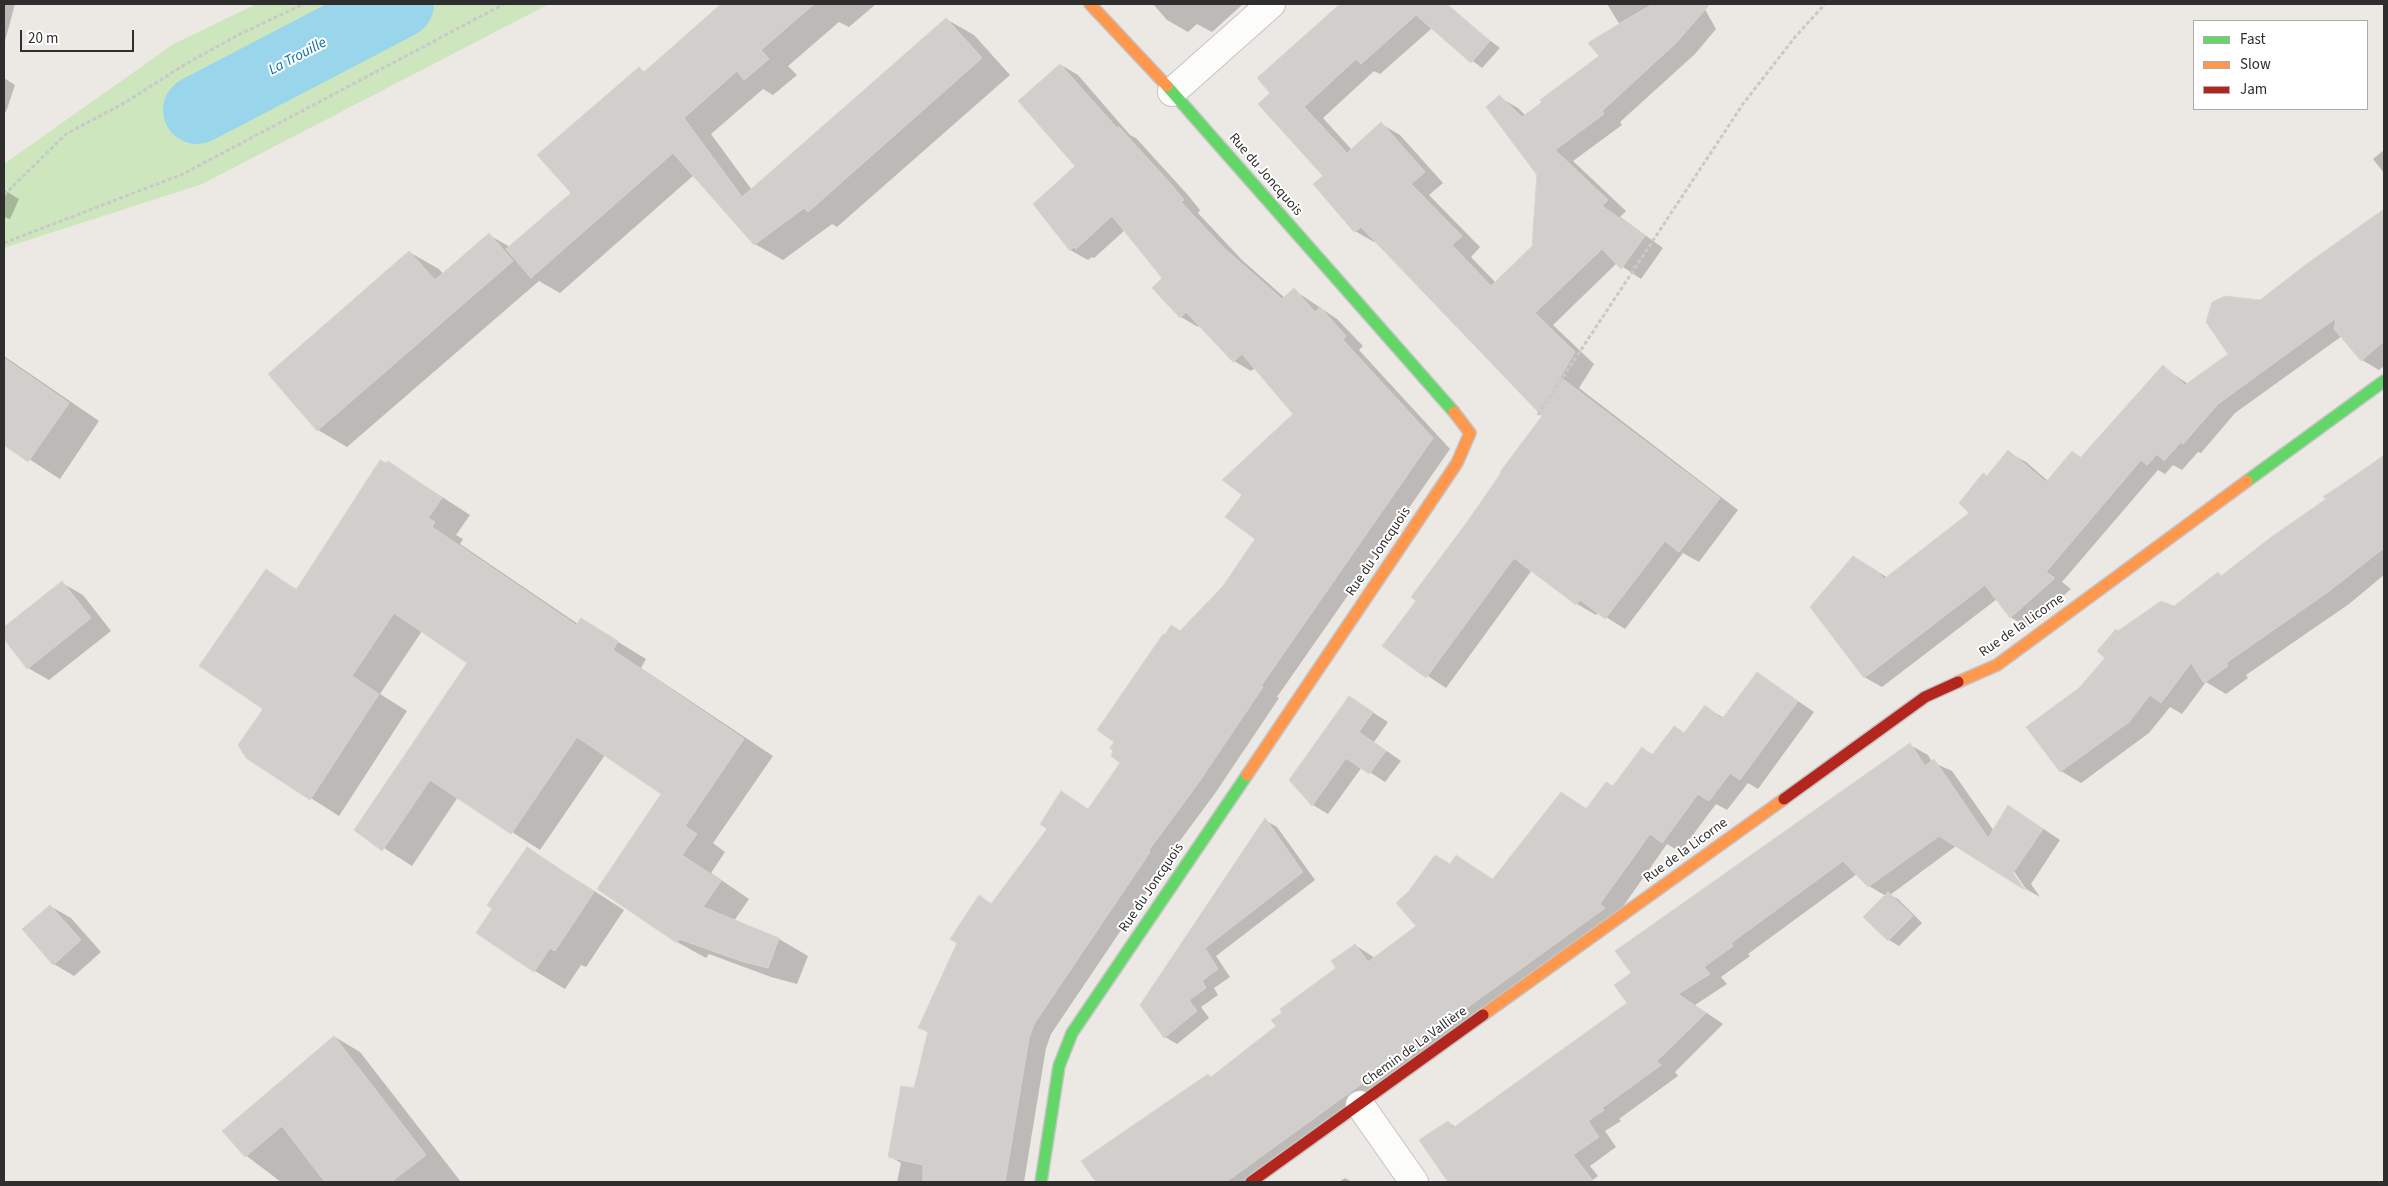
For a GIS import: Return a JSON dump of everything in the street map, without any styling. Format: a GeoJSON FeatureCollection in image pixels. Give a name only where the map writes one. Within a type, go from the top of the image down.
{"type":"FeatureCollection","features":[{"type":"Feature","properties":{"kind":"street","name":"Rue du Joncquois"},"geometry":{"type":"LineString","coordinates":[[1041,1182],[1059,1066],[1072,1032],[1457,463],[1470,433],[1463,422],[1172,92],[1090,4]]}},
{"type":"Feature","properties":{"kind":"street"},"geometry":{"type":"LineString","coordinates":[[1172,92],[1271,4]]}},
{"type":"Feature","properties":{"kind":"street","name":"Rue de la Licorne"},"geometry":{"type":"LineString","coordinates":[[1595,935],[1925,697],[1997,665],[2384,381]]}},
{"type":"Feature","properties":{"kind":"street","name":"Chemin de La Vallière"},"geometry":{"type":"LineString","coordinates":[[1251,1182],[1360,1106],[1595,935]]}},
{"type":"Feature","properties":{"kind":"street"},"geometry":{"type":"LineString","coordinates":[[1360,1106],[1414,1182]]}},
{"type":"Feature","properties":{"kind":"path"},"geometry":{"type":"LineString","coordinates":[[4,195],[66,134],[126,102],[184,65],[224,43],[304,4]]}},
{"type":"Feature","properties":{"kind":"path"},"geometry":{"type":"LineString","coordinates":[[4,243],[183,174],[504,4]]}},
{"type":"Feature","properties":{"kind":"path"},"geometry":{"type":"LineString","coordinates":[[1538,415],[1742,104],[1795,37],[1825,4]]}},
{"type":"Feature","properties":{"kind":"green space"},"geometry":{"type":"Polygon","coordinates":[[[256,4],[549,4],[202,184],[4,248],[4,164],[172,45],[256,4]]]}},
{"type":"Feature","properties":{"kind":"building"},"geometry":{"type":"Polygon","coordinates":[[[721,4],[814,4],[761,50],[769,59],[744,80],[737,71],[684,118],[742,197],[946,18],[982,58],[808,212],[804,208],[754,245],[673,153],[531,278],[506,249],[571,193],[537,155],[639,67],[644,72],[721,4]]]}},
{"type":"Feature","properties":{"kind":"building"},"geometry":{"type":"Polygon","coordinates":[[[1340,4],[1447,4],[1490,41],[1471,63],[1416,15],[1361,64],[1356,59],[1304,107],[1347,153],[1381,122],[1425,172],[1411,184],[1462,236],[1452,245],[1491,286],[1532,246],[1537,175],[1486,107],[1499,95],[1522,117],[1542,102],[1540,100],[1599,56],[1588,43],[1622,22],[1653,4],[1710,4],[1676,43],[1602,111],[1604,114],[1555,150],[1608,200],[1602,206],[1645,236],[1621,269],[1602,249],[1535,313],[1575,352],[1560,377],[1720,498],[1679,552],[1665,541],[1605,619],[1580,600],[1576,605],[1514,558],[1426,678],[1382,646],[1416,601],[1411,597],[1542,416],[1361,227],[1354,232],[1313,184],[1323,176],[1258,104],[1270,93],[1257,78],[1340,4]]]}},
{"type":"Feature","properties":{"kind":"building"},"geometry":{"type":"Polygon","coordinates":[[[1060,64],[1117,128],[1119,127],[1170,183],[1184,200],[1181,202],[1224,248],[1282,299],[1294,288],[1315,312],[1320,307],[1346,336],[1343,340],[1433,438],[1261,686],[1263,687],[1199,782],[1149,850],[1150,852],[1034,1024],[1029,1038],[1005,1182],[923,1182],[923,1165],[888,1157],[901,1086],[914,1088],[928,1031],[918,1028],[957,943],[950,939],[979,895],[991,904],[1047,829],[1040,824],[1061,791],[1088,809],[1120,763],[1111,756],[1113,751],[1110,748],[1114,742],[1097,730],[1163,634],[1165,635],[1171,625],[1180,631],[1223,586],[1255,539],[1225,517],[1242,495],[1222,480],[1293,414],[1242,354],[1233,362],[1186,312],[1180,318],[1152,288],[1162,278],[1112,216],[1076,249],[1074,247],[1070,251],[1033,204],[1075,166],[1018,101],[1060,64]]]}},
{"type":"Feature","properties":{"kind":"building"},"geometry":{"type":"Polygon","coordinates":[[[2384,209],[2384,341],[2361,361],[2334,329],[2336,318],[2218,404],[2183,444],[2181,442],[2164,461],[2157,454],[2147,465],[2141,460],[2046,572],[2055,578],[2010,618],[1985,585],[1864,678],[1810,607],[1853,556],[1877,571],[1884,579],[1969,513],[1959,503],[1983,473],[1987,476],[2008,450],[2046,482],[2072,451],[2080,458],[2163,365],[2185,385],[2228,354],[2206,322],[2212,302],[2225,296],[2260,300],[2384,209]]]}},
{"type":"Feature","properties":{"kind":"building"},"geometry":{"type":"Polygon","coordinates":[[[489,233],[513,261],[317,431],[268,374],[409,251],[435,280],[489,233]]]}},
{"type":"Feature","properties":{"kind":"building"},"geometry":{"type":"Polygon","coordinates":[[[4,358],[69,403],[28,462],[4,445],[4,358]]]}},
{"type":"Feature","properties":{"kind":"building"},"geometry":{"type":"Polygon","coordinates":[[[2384,456],[2384,548],[2328,592],[2226,663],[2228,666],[2204,683],[2191,663],[2161,703],[2150,695],[2129,722],[2060,772],[2026,727],[2079,688],[2105,658],[2097,651],[2116,629],[2118,631],[2161,601],[2174,606],[2218,572],[2221,576],[2270,538],[2326,499],[2323,497],[2384,456]]]}},
{"type":"Feature","properties":{"kind":"building"},"geometry":{"type":"Polygon","coordinates":[[[380,460],[386,463],[388,461],[442,498],[428,518],[435,522],[432,527],[576,625],[581,618],[618,641],[613,650],[744,739],[685,826],[697,834],[682,855],[721,881],[703,907],[779,938],[768,968],[741,961],[679,939],[677,943],[597,889],[661,794],[577,737],[511,834],[430,780],[382,851],[354,830],[467,663],[394,613],[352,676],[379,694],[310,800],[246,758],[238,745],[263,709],[199,666],[266,569],[296,590],[380,460]]]}},
{"type":"Feature","properties":{"kind":"building"},"geometry":{"type":"Polygon","coordinates":[[[62,581],[91,618],[27,669],[4,639],[4,627],[62,581]]]}},
{"type":"Feature","properties":{"kind":"building"},"geometry":{"type":"Polygon","coordinates":[[[1757,672],[1798,701],[1740,780],[1730,773],[1709,801],[1698,794],[1662,843],[1650,834],[1600,904],[1605,908],[1226,1182],[1096,1182],[1081,1161],[1208,1074],[1211,1077],[1276,1026],[1271,1020],[1282,1013],[1280,1009],[1336,968],[1331,961],[1355,944],[1368,962],[1416,926],[1396,903],[1409,891],[1435,855],[1450,864],[1456,855],[1492,880],[1561,792],[1586,809],[1606,782],[1613,786],[1642,747],[1652,755],[1674,726],[1684,733],[1705,705],[1722,719],[1757,672]]]}},
{"type":"Feature","properties":{"kind":"building"},"geometry":{"type":"Polygon","coordinates":[[[1349,696],[1373,712],[1359,732],[1386,751],[1369,774],[1346,758],[1312,806],[1289,780],[1349,696]]]}},
{"type":"Feature","properties":{"kind":"building"},"geometry":{"type":"Polygon","coordinates":[[[1910,743],[1925,766],[1934,759],[1988,838],[2008,805],[2043,829],[2013,873],[2025,890],[1939,836],[1868,887],[1843,861],[1731,943],[1733,946],[1704,967],[1710,974],[1678,994],[1706,1013],[1657,1061],[1661,1065],[1602,1108],[1604,1110],[1588,1121],[1599,1137],[1573,1155],[1594,1182],[1448,1182],[1419,1140],[1448,1121],[1453,1128],[1627,1003],[1614,985],[1631,973],[1615,951],[1910,743]]]}},
{"type":"Feature","properties":{"kind":"building"},"geometry":{"type":"Polygon","coordinates":[[[1265,818],[1303,872],[1205,948],[1218,969],[1202,981],[1206,988],[1189,1000],[1197,1011],[1164,1038],[1140,1005],[1265,818]]]}},
{"type":"Feature","properties":{"kind":"building"},"geometry":{"type":"Polygon","coordinates":[[[527,847],[594,892],[555,951],[550,948],[534,972],[476,933],[492,909],[487,905],[527,847]]]}},
{"type":"Feature","properties":{"kind":"building"},"geometry":{"type":"Polygon","coordinates":[[[1888,892],[1913,916],[1888,941],[1863,917],[1888,892]]]}},
{"type":"Feature","properties":{"kind":"building"},"geometry":{"type":"Polygon","coordinates":[[[50,905],[81,940],[53,965],[22,929],[50,905]]]}},
{"type":"Feature","properties":{"kind":"building"},"geometry":{"type":"Polygon","coordinates":[[[334,1036],[426,1155],[391,1182],[325,1182],[282,1126],[245,1157],[222,1131],[334,1036]]]}},
{"type":"Feature","properties":{"kind":"waterway","name":"La Trouille"},"geometry":{"type":"LineString","coordinates":[[197,110],[400,4]]}},
{"type":"Feature","properties":{"kind":"traffic: fast"},"geometry":{"type":"LineString","coordinates":[[1167,86],[1454,412]]}},
{"type":"Feature","properties":{"kind":"traffic: fast"},"geometry":{"type":"LineString","coordinates":[[2247,481],[2384,381]]}},
{"type":"Feature","properties":{"kind":"traffic: fast"},"geometry":{"type":"LineString","coordinates":[[1041,1182],[1059,1066],[1072,1033],[1247,775]]}},
{"type":"Feature","properties":{"kind":"traffic: slow"},"geometry":{"type":"LineString","coordinates":[[1090,4],[1167,86]]}},
{"type":"Feature","properties":{"kind":"traffic: slow"},"geometry":{"type":"LineString","coordinates":[[1247,775],[1457,463],[1470,433],[1454,412]]}},
{"type":"Feature","properties":{"kind":"traffic: slow"},"geometry":{"type":"LineString","coordinates":[[1958,682],[1997,665],[2247,481]]}},
{"type":"Feature","properties":{"kind":"traffic: slow"},"geometry":{"type":"LineString","coordinates":[[1483,1015],[1784,799]]}},
{"type":"Feature","properties":{"kind":"traffic: jam"},"geometry":{"type":"LineString","coordinates":[[1784,799],[1925,697],[1958,682]]}},
{"type":"Feature","properties":{"kind":"traffic: jam"},"geometry":{"type":"LineString","coordinates":[[1251,1182],[1483,1015]]}}]}
